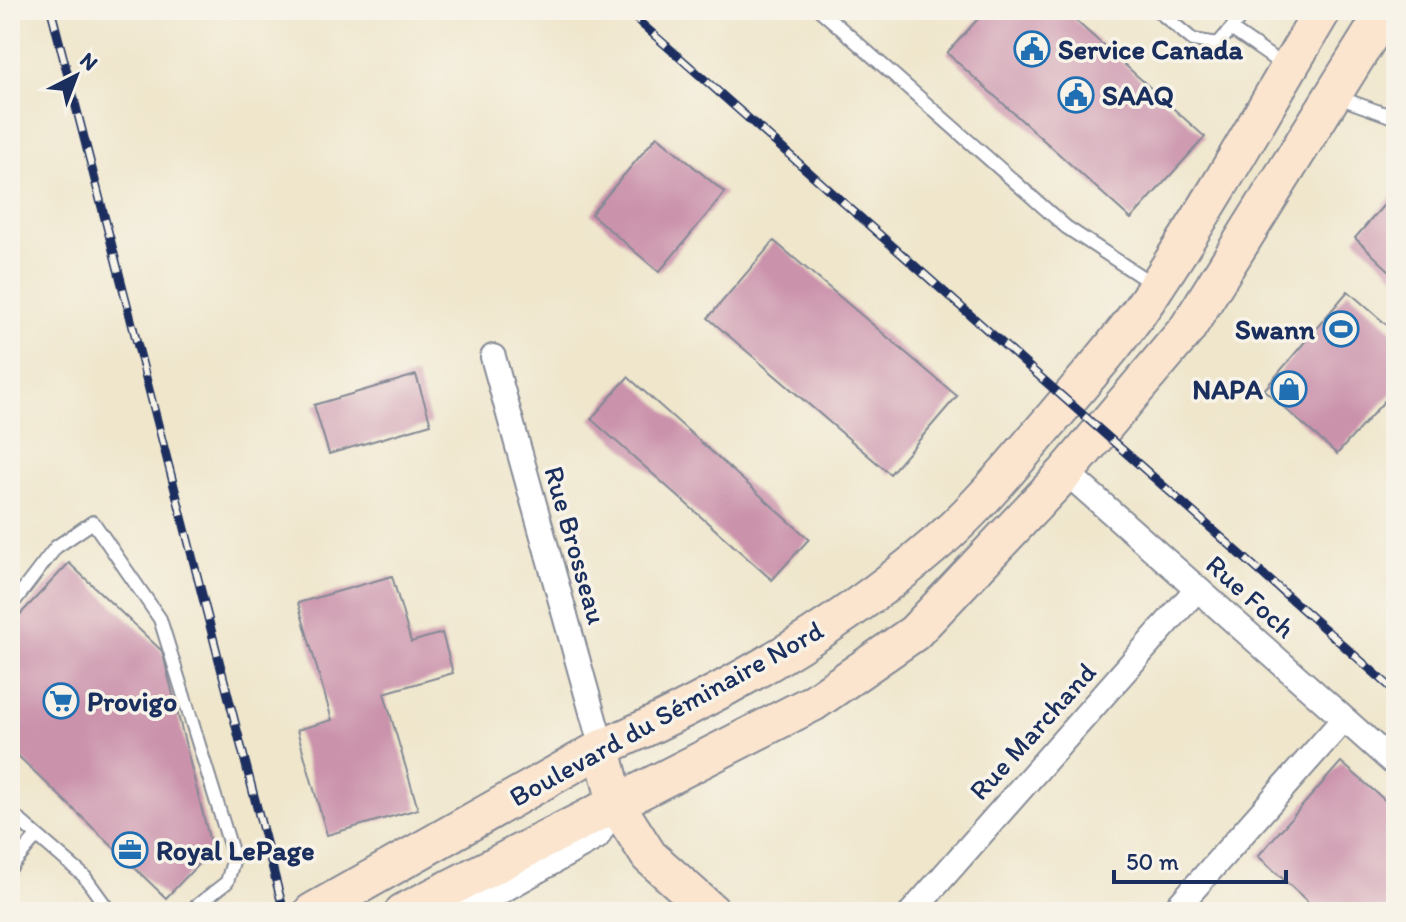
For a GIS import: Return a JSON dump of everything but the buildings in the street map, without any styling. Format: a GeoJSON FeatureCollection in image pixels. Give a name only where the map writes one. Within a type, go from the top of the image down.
{"type":"FeatureCollection","features":[{"type":"Feature","properties":{"kind":"main road","name":"Boulevard du Séminaire Nord"},"geometry":{"type":"LineString","coordinates":[[312,912],[602,748],[647,728],[787,652],[884,587],[939,542],[990,491],[1098,365],[1157,287],[1323,10]]}},
{"type":"Feature","properties":{"kind":"main road"},"geometry":{"type":"LineString","coordinates":[[1341,10],[1345,40],[1360,55]]}},
{"type":"Feature","properties":{"kind":"main road","name":"Boulevard du Séminaire Nord"},"geometry":{"type":"LineString","coordinates":[[403,912],[813,703],[914,633],[1066,472],[1187,329],[1386,10]]}},
{"type":"Feature","properties":{"kind":"main road"},"geometry":{"type":"LineString","coordinates":[[742,740],[733,719],[735,699],[753,677],[787,652]]}},
{"type":"Feature","properties":{"kind":"main road"},"geometry":{"type":"LineString","coordinates":[[602,748],[616,804],[649,856],[712,912]]}},
{"type":"Feature","properties":{"kind":"street","name":"Rue Brosseau"},"geometry":{"type":"LineString","coordinates":[[493,357],[602,748]]}},
{"type":"Feature","properties":{"kind":"street","name":"Rue Foch"},"geometry":{"type":"LineString","coordinates":[[1066,472],[1396,765]]}},
{"type":"Feature","properties":{"kind":"street","name":"Rue Marchand"},"geometry":{"type":"LineString","coordinates":[[912,912],[1197,589]]}},
{"type":"Feature","properties":{"kind":"street"},"geometry":{"type":"LineString","coordinates":[[1173,912],[1344,719]]}},
{"type":"Feature","properties":{"kind":"street"},"geometry":{"type":"LineString","coordinates":[[464,912],[597,837],[616,804]]}},
{"type":"Feature","properties":{"kind":"lane"},"geometry":{"type":"LineString","coordinates":[[820,10],[1066,227],[1157,287]]}},
{"type":"Feature","properties":{"kind":"lane"},"geometry":{"type":"LineString","coordinates":[[1157,10],[1193,40],[1205,44],[1218,44],[1246,10]]}},
{"type":"Feature","properties":{"kind":"lane"},"geometry":{"type":"LineString","coordinates":[[1231,29],[1288,68]]}},
{"type":"Feature","properties":{"kind":"lane"},"geometry":{"type":"LineString","coordinates":[[1335,96],[1395,115]]}},
{"type":"Feature","properties":{"kind":"lane"},"geometry":{"type":"LineString","coordinates":[[10,607],[56,547],[93,522],[160,619],[234,858],[227,882],[189,912]]}},
{"type":"Feature","properties":{"kind":"lane"},"geometry":{"type":"LineString","coordinates":[[10,812],[84,876],[110,912]]}},
{"type":"Feature","properties":{"kind":"lane"},"geometry":{"type":"LineString","coordinates":[[10,868],[37,836]]}},
{"type":"Feature","properties":{"kind":"railway"},"geometry":{"type":"LineString","coordinates":[[51,10],[284,912]]}},
{"type":"Feature","properties":{"kind":"railway"},"geometry":{"type":"LineString","coordinates":[[626,10],[1396,692]]}},
{"type":"Feature","properties":{"kind":"place","name":"Service Canada"},"geometry":{"type":"Point","coordinates":[1032,49]}},
{"type":"Feature","properties":{"kind":"place","name":"SAAQ"},"geometry":{"type":"Point","coordinates":[1076,95]}},
{"type":"Feature","properties":{"kind":"place","name":"Swann"},"geometry":{"type":"Point","coordinates":[1341,329]}},
{"type":"Feature","properties":{"kind":"place","name":"NAPA"},"geometry":{"type":"Point","coordinates":[1289,389]}},
{"type":"Feature","properties":{"kind":"place","name":"Provigo"},"geometry":{"type":"Point","coordinates":[61,701]}},
{"type":"Feature","properties":{"kind":"place","name":"Royal LePage"},"geometry":{"type":"Point","coordinates":[130,850]}}]}
